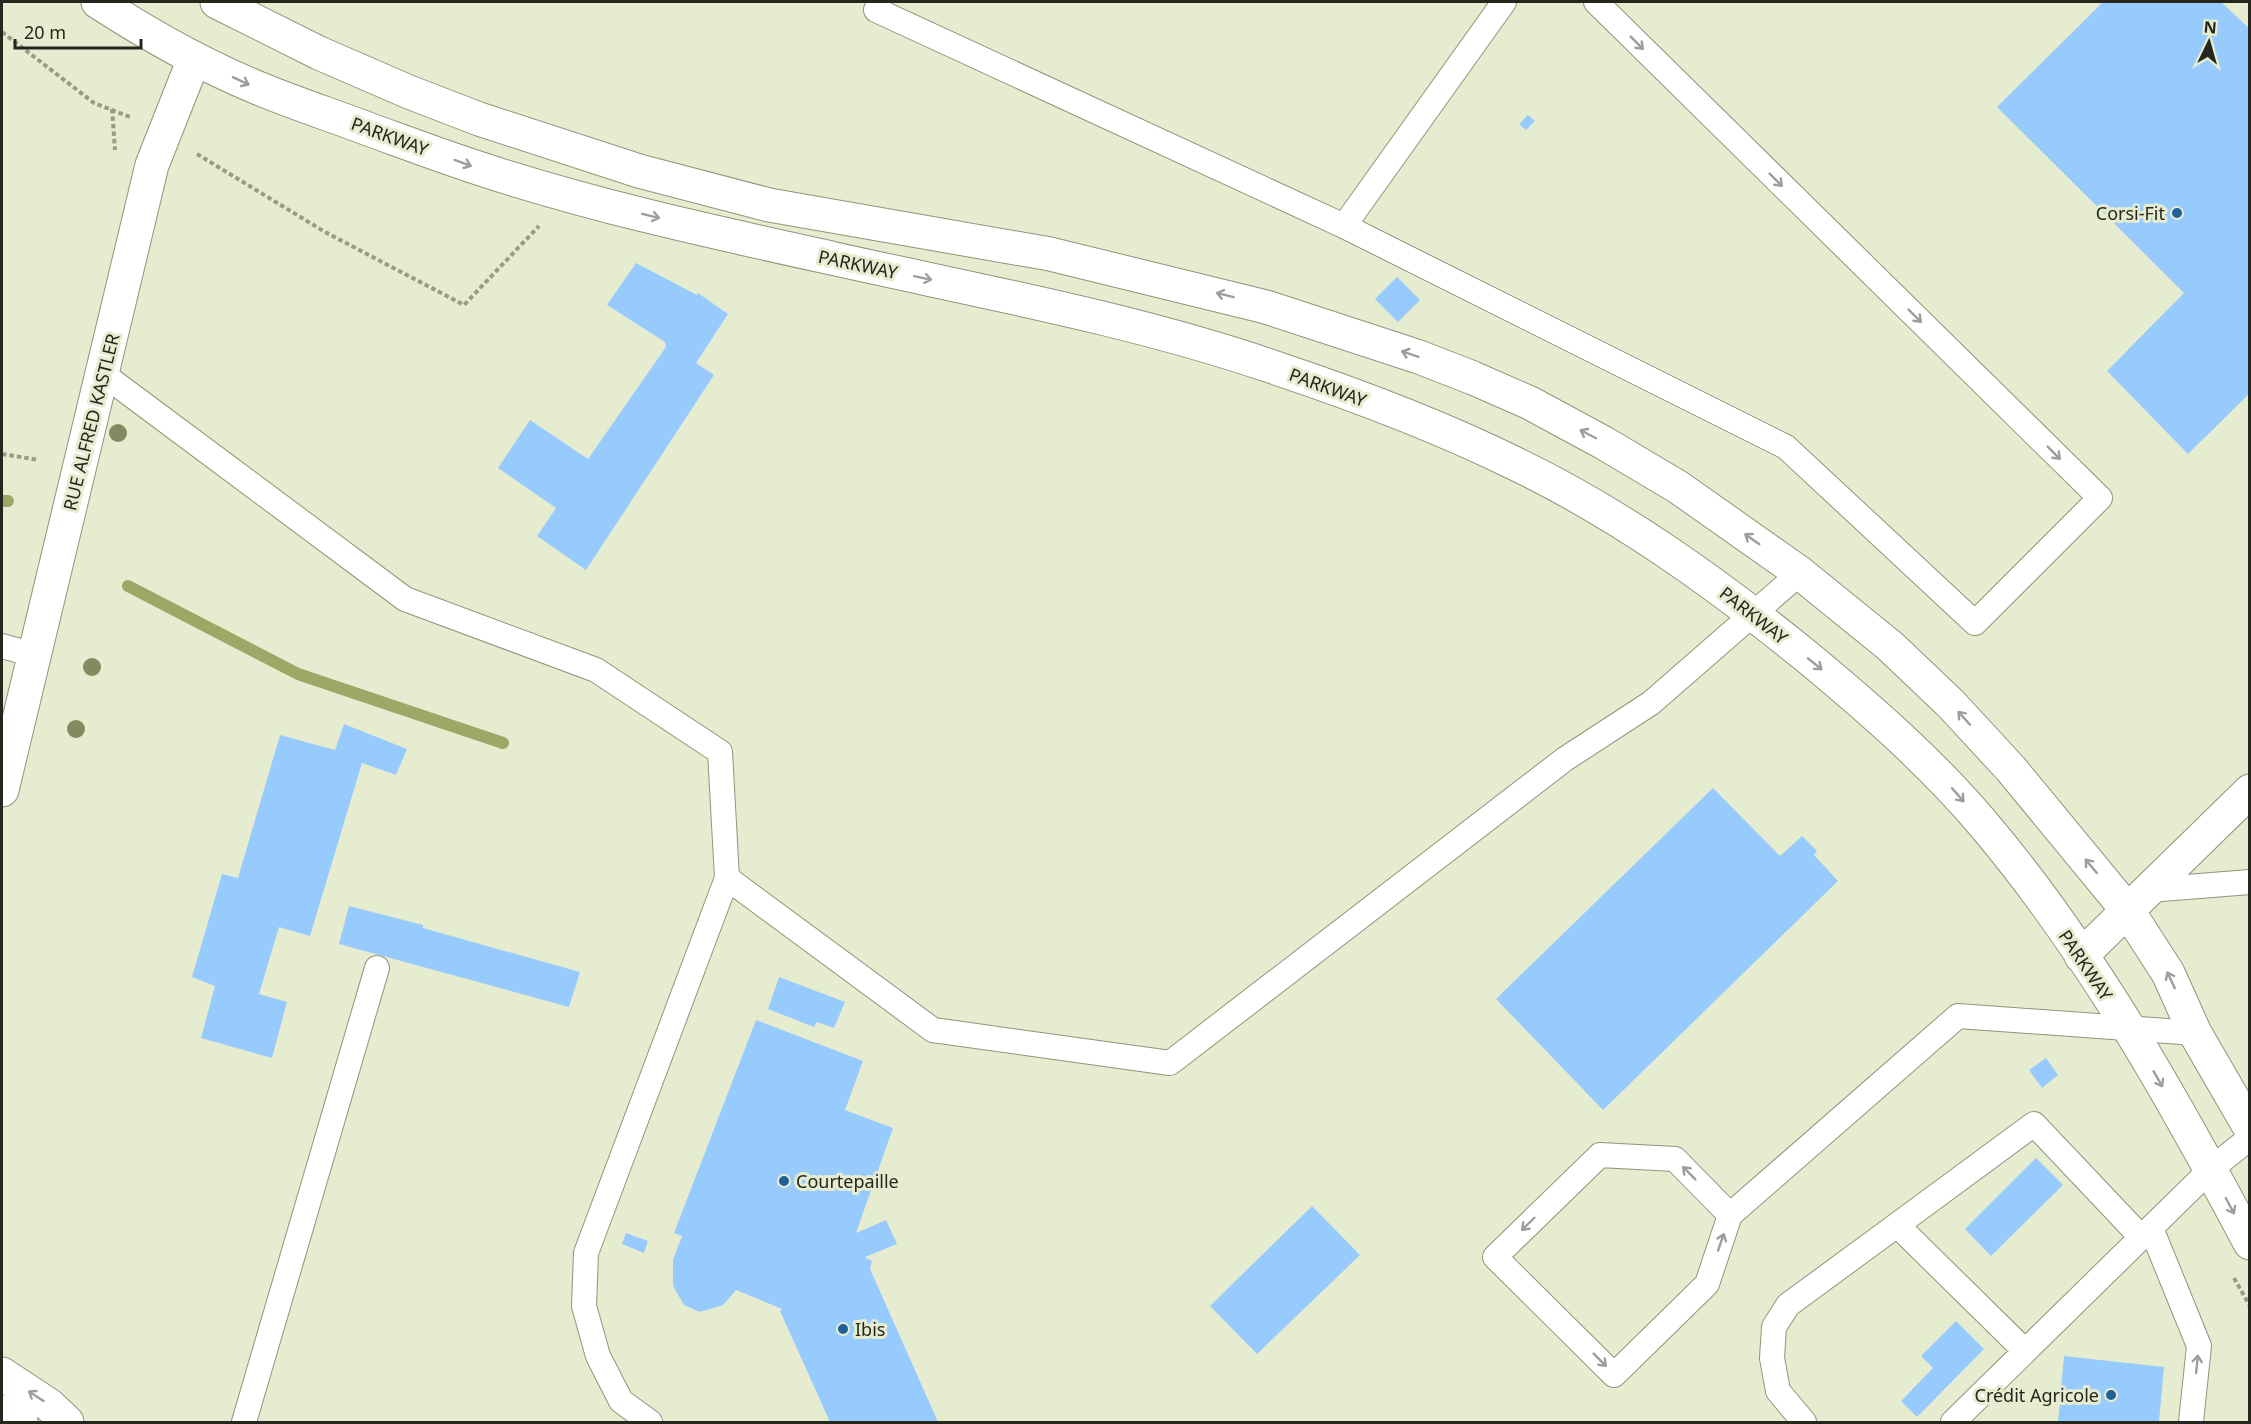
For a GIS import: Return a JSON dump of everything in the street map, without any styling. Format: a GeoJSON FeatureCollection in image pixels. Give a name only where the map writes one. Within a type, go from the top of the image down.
{"type":"FeatureCollection","features":[{"type":"Feature","properties":{"kind":"street","name":"PARKWAY"},"geometry":{"type":"LineString","coordinates":[[98,2],[139,29],[194,59],[257,88],[479,169],[582,199],[718,232],[1115,322],[1291,373],[1415,419],[1523,467],[1650,540],[1753,613],[1853,694],[1946,782],[1989,830],[2081,956],[2129,1028],[2211,1169],[2250,1243]]}},
{"type":"Feature","properties":{"kind":"street"},"geometry":{"type":"LineString","coordinates":[[217,2],[319,54],[409,92],[479,119],[639,171],[769,205],[1050,254],[1283,312],[1419,357],[1530,403],[1604,443],[1678,487],[1800,573],[1890,646],[1952,704],[2011,769],[2138,900],[2194,1034],[2250,1128]]}},
{"type":"Feature","properties":{"kind":"street","name":"RUE ALFRED KASTLER"},"geometry":{"type":"LineString","coordinates":[[2,790],[152,165],[194,59]]}},
{"type":"Feature","properties":{"kind":"street"},"geometry":{"type":"LineString","coordinates":[[2081,956],[2250,790]]}},
{"type":"Feature","properties":{"kind":"street"},"geometry":{"type":"LineString","coordinates":[[2,1374],[49,1405],[67,1422]]}},
{"type":"Feature","properties":{"kind":"street"},"geometry":{"type":"LineString","coordinates":[[2,1412],[21,1422]]}},
{"type":"Feature","properties":{"kind":"lane"},"geometry":{"type":"LineString","coordinates":[[1344,225],[1504,2]]}},
{"type":"Feature","properties":{"kind":"lane"},"geometry":{"type":"LineString","coordinates":[[870,4],[1344,225],[1786,447],[1975,623],[2100,498],[1596,2]]}},
{"type":"Feature","properties":{"kind":"lane"},"geometry":{"type":"LineString","coordinates":[[103,374],[405,599],[596,670],[720,752],[727,878],[586,1253],[584,1306],[598,1356],[621,1401],[650,1422]]}},
{"type":"Feature","properties":{"kind":"lane"},"geometry":{"type":"LineString","coordinates":[[727,878],[933,1030],[1170,1063],[1565,759],[1651,703],[1800,573]]}},
{"type":"Feature","properties":{"kind":"lane"},"geometry":{"type":"LineString","coordinates":[[2,646],[34,655]]}},
{"type":"Feature","properties":{"kind":"lane"},"geometry":{"type":"LineString","coordinates":[[2138,900],[2250,882]]}},
{"type":"Feature","properties":{"kind":"lane"},"geometry":{"type":"LineString","coordinates":[[244,1422],[376,968]]}},
{"type":"Feature","properties":{"kind":"lane"},"geometry":{"type":"LineString","coordinates":[[1731,1215],[1675,1159],[1600,1155],[1495,1257],[1614,1375],[1707,1284],[1731,1215],[1958,1016],[2194,1034]]}},
{"type":"Feature","properties":{"kind":"lane"},"geometry":{"type":"LineString","coordinates":[[1804,1422],[1778,1391],[1772,1358],[1774,1327],[1788,1305],[2034,1124],[2146,1233],[2199,1346],[2191,1422]]}},
{"type":"Feature","properties":{"kind":"lane"},"geometry":{"type":"LineString","coordinates":[[1954,1422],[2211,1169],[2250,1138]]}},
{"type":"Feature","properties":{"kind":"lane"},"geometry":{"type":"LineString","coordinates":[[1897,1225],[2025,1351]]}},
{"type":"Feature","properties":{"kind":"path"},"geometry":{"type":"LineString","coordinates":[[2,32],[94,103],[163,133],[325,232],[464,305],[543,221]]}},
{"type":"Feature","properties":{"kind":"path"},"geometry":{"type":"LineString","coordinates":[[2,454],[39,460]]}},
{"type":"Feature","properties":{"kind":"path"},"geometry":{"type":"LineString","coordinates":[[2234,1276],[2250,1306]]}},
{"type":"Feature","properties":{"kind":"building","name":"Corsi-Fit"},"geometry":{"type":"Polygon","coordinates":[[[2103,2],[2221,2],[2250,29],[2250,393],[2188,454],[2107,371],[2184,293],[1997,107],[2103,2]]]}},
{"type":"Feature","properties":{"kind":"building"},"geometry":{"type":"Polygon","coordinates":[[[1528,115],[1535,121],[1526,130],[1519,124],[1528,115]]]}},
{"type":"Feature","properties":{"kind":"building"},"geometry":{"type":"Polygon","coordinates":[[[636,263],[697,295],[698,293],[728,314],[696,363],[714,375],[586,570],[537,536],[556,508],[498,468],[530,420],[588,459],[666,347],[665,342],[607,305],[636,263]]]}},
{"type":"Feature","properties":{"kind":"building"},"geometry":{"type":"Polygon","coordinates":[[[1397,277],[1420,300],[1398,322],[1375,299],[1397,277]]]}},
{"type":"Feature","properties":{"kind":"building"},"geometry":{"type":"Polygon","coordinates":[[[344,724],[407,749],[396,775],[362,763],[310,936],[279,927],[259,994],[287,1002],[272,1058],[201,1038],[215,986],[192,977],[222,874],[238,878],[280,735],[335,750],[344,724]]]}},
{"type":"Feature","properties":{"kind":"building"},"geometry":{"type":"Polygon","coordinates":[[[1713,788],[1780,856],[1802,836],[1817,851],[1814,855],[1838,881],[1603,1110],[1496,999],[1713,788]]]}},
{"type":"Feature","properties":{"kind":"building"},"geometry":{"type":"Polygon","coordinates":[[[349,906],[423,925],[423,928],[580,972],[569,1007],[339,944],[349,906]]]}},
{"type":"Feature","properties":{"kind":"building"},"geometry":{"type":"Polygon","coordinates":[[[779,977],[845,1002],[834,1028],[817,1022],[814,1027],[768,1009],[779,977]]]}},
{"type":"Feature","properties":{"kind":"building","name":"Courtepaille"},"geometry":{"type":"Polygon","coordinates":[[[756,1020],[863,1061],[845,1110],[893,1128],[856,1233],[886,1220],[897,1244],[865,1257],[872,1261],[870,1269],[938,1422],[830,1422],[780,1311],[782,1309],[736,1290],[723,1305],[700,1312],[684,1305],[673,1286],[673,1260],[682,1236],[674,1233],[756,1020]]]}},
{"type":"Feature","properties":{"kind":"building"},"geometry":{"type":"Polygon","coordinates":[[[2046,1058],[2058,1075],[2042,1088],[2029,1070],[2046,1058]]]}},
{"type":"Feature","properties":{"kind":"building"},"geometry":{"type":"Polygon","coordinates":[[[2036,1158],[2063,1185],[1991,1256],[1965,1229],[2036,1158]]]}},
{"type":"Feature","properties":{"kind":"building"},"geometry":{"type":"Polygon","coordinates":[[[1312,1206],[1360,1255],[1257,1354],[1210,1306],[1312,1206]]]}},
{"type":"Feature","properties":{"kind":"building"},"geometry":{"type":"Polygon","coordinates":[[[626,1233],[648,1241],[644,1253],[622,1244],[626,1233]]]}},
{"type":"Feature","properties":{"kind":"building"},"geometry":{"type":"Polygon","coordinates":[[[1956,1321],[1984,1349],[1917,1417],[1901,1401],[1933,1368],[1921,1356],[1956,1321]]]}},
{"type":"Feature","properties":{"kind":"building","name":"Crédit Agricole"},"geometry":{"type":"Polygon","coordinates":[[[2064,1356],[2164,1367],[2159,1422],[2058,1422],[2064,1356]]]}},
{"type":"Feature","properties":{"kind":"waterway"},"geometry":{"type":"LineString","coordinates":[[2,501],[8,501]]}},
{"type":"Feature","properties":{"kind":"waterway"},"geometry":{"type":"LineString","coordinates":[[128,586],[298,674],[503,743]]}},
{"type":"Feature","properties":{"kind":"place","name":"Corsi-Fit"},"geometry":{"type":"Point","coordinates":[2177,213]}},
{"type":"Feature","properties":{"kind":"place","name":"Courtepaille"},"geometry":{"type":"Point","coordinates":[784,1181]}},
{"type":"Feature","properties":{"kind":"place","name":"Ibis"},"geometry":{"type":"Point","coordinates":[843,1329]}},
{"type":"Feature","properties":{"kind":"place","name":"Crédit Agricole"},"geometry":{"type":"Point","coordinates":[2111,1395]}}]}
